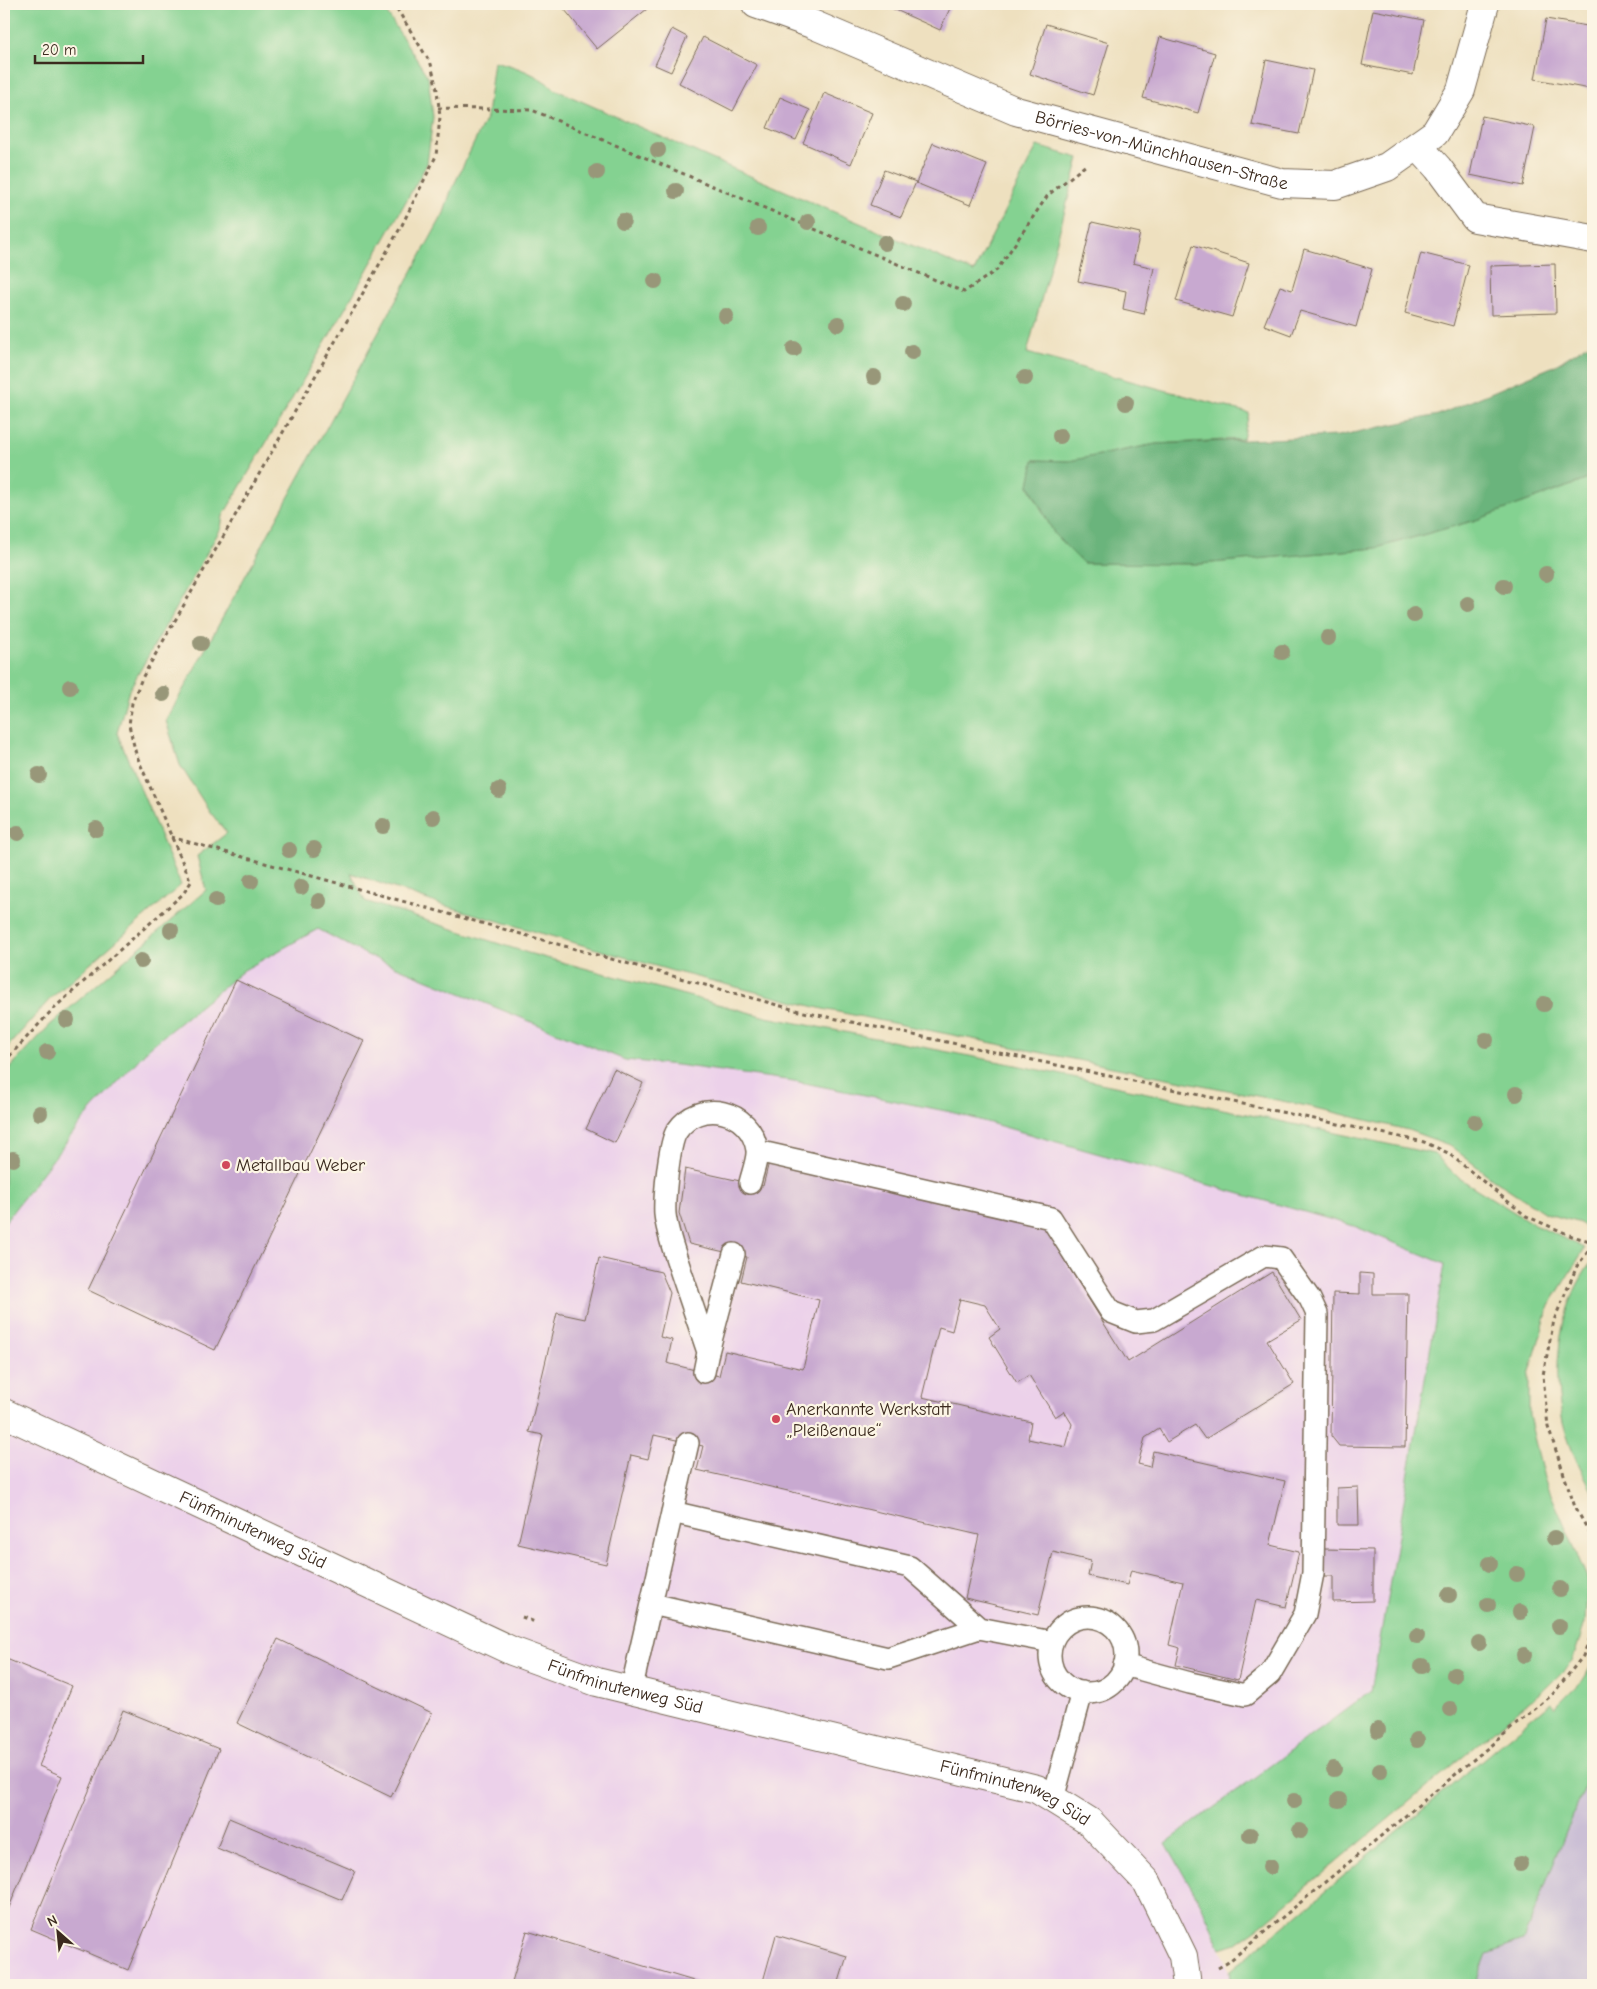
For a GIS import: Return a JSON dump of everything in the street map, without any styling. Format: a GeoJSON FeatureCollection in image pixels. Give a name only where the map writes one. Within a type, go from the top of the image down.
{"type":"FeatureCollection","features":[{"type":"Feature","properties":{"kind":"street","name":"Börries-von-Münchhausen-Straße"},"geometry":{"type":"LineString","coordinates":[[756,4],[816,14],[1016,111],[1282,183],[1335,186],[1387,167],[1435,133],[1462,90],[1485,4]]}},
{"type":"Feature","properties":{"kind":"street"},"geometry":{"type":"LineString","coordinates":[[1418,146],[1438,168],[1475,218],[1593,239]]}},
{"type":"Feature","properties":{"kind":"street","name":"Fünfminutenweg Süd"},"geometry":{"type":"LineString","coordinates":[[4,1413],[512,1651],[597,1682],[1037,1789],[1090,1822],[1147,1882],[1182,1956],[1187,1985]]}},
{"type":"Feature","properties":{"kind":"lane"},"geometry":{"type":"LineString","coordinates":[[734,1254],[706,1362],[668,1233],[665,1211],[671,1145],[675,1133],[688,1119],[706,1111],[719,1111],[733,1115],[744,1124],[752,1136],[757,1151],[750,1183]]}},
{"type":"Feature","properties":{"kind":"lane"},"geometry":{"type":"LineString","coordinates":[[757,1151],[1051,1218],[1111,1312],[1136,1322],[1154,1320],[1264,1256],[1281,1258],[1287,1266],[1310,1299],[1317,1314],[1313,1573],[1305,1614],[1270,1674],[1245,1695],[1124,1665]]}},
{"type":"Feature","properties":{"kind":"lane"},"geometry":{"type":"LineString","coordinates":[[631,1691],[688,1443]]}},
{"type":"Feature","properties":{"kind":"lane"},"geometry":{"type":"LineString","coordinates":[[672,1512],[910,1567],[979,1628]]}},
{"type":"Feature","properties":{"kind":"lane"},"geometry":{"type":"LineString","coordinates":[[652,1604],[888,1658],[979,1628],[1052,1642]]}},
{"type":"Feature","properties":{"kind":"lane"},"geometry":{"type":"LineString","coordinates":[[1087,1617],[1101,1620],[1113,1627],[1122,1639],[1125,1654],[1124,1665],[1120,1674],[1110,1686],[1096,1692],[1082,1692],[1068,1688],[1057,1678],[1053,1671],[1050,1656],[1052,1642],[1060,1629],[1072,1621],[1087,1617]]}},
{"type":"Feature","properties":{"kind":"lane"},"geometry":{"type":"LineString","coordinates":[[1053,1799],[1082,1692]]}},
{"type":"Feature","properties":{"kind":"path"},"geometry":{"type":"LineString","coordinates":[[4,1062],[54,1008],[183,894],[191,882],[136,754],[129,725],[132,703],[142,678],[402,225],[436,156],[440,117],[437,90],[431,64],[394,4]]}},
{"type":"Feature","properties":{"kind":"path"},"geometry":{"type":"LineString","coordinates":[[438,108],[532,110],[964,292],[997,270],[1048,195],[1118,139]]}},
{"type":"Feature","properties":{"kind":"path"},"geometry":{"type":"LineString","coordinates":[[171,837],[799,1011],[1424,1142],[1448,1153],[1526,1216],[1593,1243],[1577,1266],[1554,1320],[1544,1375],[1548,1427],[1575,1507],[1593,1539]]}},
{"type":"Feature","properties":{"kind":"path"},"geometry":{"type":"LineString","coordinates":[[1219,1967],[1553,1694],[1583,1656],[1593,1630]]}},
{"type":"Feature","properties":{"kind":"shaded area"},"geometry":{"type":"Polygon","coordinates":[[[318,929],[367,955],[625,1060],[794,1081],[951,1112],[1354,1226],[1446,1264],[1371,1691],[1167,1843],[1201,1904],[1227,1963],[1231,1985],[4,1985],[4,1223],[83,1120],[150,1047],[244,970],[318,929]]]}},
{"type":"Feature","properties":{"kind":"shaded area"},"geometry":{"type":"Polygon","coordinates":[[[1593,1764],[1593,1985],[1475,1985],[1487,1954],[1523,1941],[1593,1764]]]}},
{"type":"Feature","properties":{"kind":"green space"},"geometry":{"type":"Polygon","coordinates":[[[4,4],[381,4],[428,77],[433,117],[427,164],[345,309],[223,516],[221,528],[129,690],[117,733],[181,885],[50,999],[4,1051],[4,4]]]}},
{"type":"Feature","properties":{"kind":"green space"},"geometry":{"type":"Polygon","coordinates":[[[494,61],[527,72],[556,90],[974,272],[1037,146],[1079,158],[1027,353],[1249,413],[1243,439],[1156,444],[1069,461],[1034,460],[1029,486],[1055,535],[1083,563],[1200,564],[1376,548],[1476,520],[1583,481],[1593,475],[1593,1233],[1580,1223],[1545,1213],[1493,1179],[1449,1145],[1408,1130],[1312,1107],[823,1009],[673,971],[439,904],[351,873],[365,901],[528,953],[766,1017],[1011,1064],[1434,1154],[1459,1178],[1535,1225],[1585,1248],[1549,1306],[1529,1375],[1529,1416],[1544,1478],[1588,1580],[1585,1623],[1572,1662],[1548,1686],[1260,1926],[1236,1943],[1221,1948],[1201,1904],[1166,1843],[1371,1691],[1445,1264],[1354,1226],[951,1112],[794,1081],[625,1060],[367,955],[318,929],[244,970],[150,1047],[83,1120],[4,1223],[4,1074],[49,1026],[206,890],[197,856],[227,833],[210,812],[180,765],[166,721],[444,213],[451,191],[487,116],[494,61]]]}},
{"type":"Feature","properties":{"kind":"green space"},"geometry":{"type":"Polygon","coordinates":[[[1593,341],[1593,475],[1583,481],[1476,520],[1376,548],[1200,564],[1083,563],[1055,535],[1029,485],[1034,460],[1069,461],[1156,444],[1338,436],[1438,415],[1554,366],[1593,341]]]}},
{"type":"Feature","properties":{"kind":"green space"},"geometry":{"type":"Polygon","coordinates":[[[1593,1260],[1593,1493],[1576,1459],[1563,1422],[1559,1401],[1558,1359],[1565,1316],[1572,1296],[1581,1277],[1593,1260]]]}},
{"type":"Feature","properties":{"kind":"green space"},"geometry":{"type":"Polygon","coordinates":[[[1593,1662],[1593,1764],[1523,1941],[1487,1954],[1475,1985],[1231,1985],[1229,1972],[1551,1702],[1555,1707],[1585,1677],[1593,1662]]]}},
{"type":"Feature","properties":{"kind":"building"},"geometry":{"type":"Polygon","coordinates":[[[560,4],[642,4],[647,9],[597,49],[560,4]]]}},
{"type":"Feature","properties":{"kind":"building"},"geometry":{"type":"Polygon","coordinates":[[[890,4],[952,4],[940,30],[889,7],[890,4]]]}},
{"type":"Feature","properties":{"kind":"building"},"geometry":{"type":"Polygon","coordinates":[[[1373,10],[1424,20],[1413,75],[1362,65],[1373,10]]]}},
{"type":"Feature","properties":{"kind":"building"},"geometry":{"type":"Polygon","coordinates":[[[1546,19],[1593,27],[1593,70],[1590,89],[1535,79],[1546,19]]]}},
{"type":"Feature","properties":{"kind":"building"},"geometry":{"type":"Polygon","coordinates":[[[1046,24],[1109,43],[1093,95],[1030,74],[1046,24]]]}},
{"type":"Feature","properties":{"kind":"building"},"geometry":{"type":"Polygon","coordinates":[[[672,29],[687,37],[671,72],[655,65],[672,29]]]}},
{"type":"Feature","properties":{"kind":"building"},"geometry":{"type":"Polygon","coordinates":[[[703,37],[757,65],[733,111],[679,83],[703,37]]]}},
{"type":"Feature","properties":{"kind":"building"},"geometry":{"type":"Polygon","coordinates":[[[1160,37],[1215,53],[1198,113],[1143,98],[1160,37]]]}},
{"type":"Feature","properties":{"kind":"building"},"geometry":{"type":"Polygon","coordinates":[[[1266,60],[1313,70],[1299,134],[1252,125],[1266,60]]]}},
{"type":"Feature","properties":{"kind":"building"},"geometry":{"type":"Polygon","coordinates":[[[824,93],[872,113],[851,164],[803,143],[824,93]]]}},
{"type":"Feature","properties":{"kind":"building"},"geometry":{"type":"Polygon","coordinates":[[[780,97],[810,110],[796,140],[767,128],[780,97]]]}},
{"type":"Feature","properties":{"kind":"building"},"geometry":{"type":"Polygon","coordinates":[[[1482,116],[1535,127],[1523,186],[1470,175],[1482,116]]]}},
{"type":"Feature","properties":{"kind":"building"},"geometry":{"type":"Polygon","coordinates":[[[933,143],[987,165],[970,205],[916,183],[933,143]]]}},
{"type":"Feature","properties":{"kind":"building"},"geometry":{"type":"Polygon","coordinates":[[[884,170],[916,182],[901,217],[870,205],[884,170]]]}},
{"type":"Feature","properties":{"kind":"building"},"geometry":{"type":"Polygon","coordinates":[[[1092,222],[1140,233],[1133,263],[1154,268],[1144,314],[1123,309],[1126,291],[1078,281],[1092,222]]]}},
{"type":"Feature","properties":{"kind":"building"},"geometry":{"type":"Polygon","coordinates":[[[1193,245],[1249,263],[1232,317],[1176,301],[1193,245]]]}},
{"type":"Feature","properties":{"kind":"building"},"geometry":{"type":"Polygon","coordinates":[[[1304,249],[1372,269],[1356,327],[1300,311],[1291,335],[1264,325],[1280,286],[1292,290],[1304,249]]]}},
{"type":"Feature","properties":{"kind":"building"},"geometry":{"type":"Polygon","coordinates":[[[1421,253],[1469,265],[1453,326],[1405,313],[1421,253]]]}},
{"type":"Feature","properties":{"kind":"building"},"geometry":{"type":"Polygon","coordinates":[[[1555,264],[1556,313],[1491,315],[1490,266],[1555,264]]]}},
{"type":"Feature","properties":{"kind":"building","name":"Metallbau Weber"},"geometry":{"type":"Polygon","coordinates":[[[236,980],[364,1041],[215,1350],[88,1290],[236,980]]]}},
{"type":"Feature","properties":{"kind":"building"},"geometry":{"type":"Polygon","coordinates":[[[614,1069],[643,1083],[615,1143],[586,1129],[614,1069]]]}},
{"type":"Feature","properties":{"kind":"building","name":"Anerkannte Werkstatt „Pleißenaue“"},"geometry":{"type":"Polygon","coordinates":[[[769,1162],[1043,1226],[1128,1362],[1272,1272],[1301,1320],[1267,1340],[1294,1384],[1205,1439],[1195,1425],[1167,1442],[1159,1429],[1145,1438],[1138,1464],[1150,1467],[1153,1451],[1285,1481],[1270,1545],[1299,1552],[1286,1607],[1256,1600],[1238,1680],[1176,1665],[1180,1648],[1169,1645],[1183,1582],[1131,1570],[1127,1585],[1088,1576],[1091,1561],[1053,1552],[1038,1615],[965,1598],[979,1535],[697,1470],[703,1446],[654,1435],[648,1459],[631,1455],[606,1564],[518,1544],[543,1435],[529,1432],[557,1313],[585,1319],[599,1258],[661,1272],[670,1293],[660,1337],[672,1340],[667,1363],[719,1376],[725,1351],[803,1369],[819,1300],[741,1281],[747,1257],[689,1244],[679,1213],[685,1169],[763,1186],[769,1162]],[[960,1299],[952,1331],[939,1327],[922,1397],[1031,1422],[1028,1439],[1066,1447],[1072,1424],[1064,1411],[1055,1417],[1029,1375],[1017,1383],[989,1337],[1000,1329],[985,1305],[960,1299]]]}},
{"type":"Feature","properties":{"kind":"building"},"geometry":{"type":"Polygon","coordinates":[[[1360,1273],[1373,1274],[1373,1294],[1408,1294],[1405,1447],[1339,1446],[1331,1436],[1333,1293],[1360,1294],[1360,1273]]]}},
{"type":"Feature","properties":{"kind":"building"},"geometry":{"type":"Polygon","coordinates":[[[1358,1487],[1359,1525],[1337,1525],[1337,1488],[1358,1487]]]}},
{"type":"Feature","properties":{"kind":"building"},"geometry":{"type":"Polygon","coordinates":[[[1324,1549],[1373,1550],[1373,1601],[1333,1602],[1333,1576],[1324,1576],[1324,1549]]]}},
{"type":"Feature","properties":{"kind":"building"},"geometry":{"type":"Polygon","coordinates":[[[278,1639],[432,1713],[391,1797],[237,1723],[278,1639]]]}},
{"type":"Feature","properties":{"kind":"building"},"geometry":{"type":"Polygon","coordinates":[[[4,1658],[72,1686],[39,1766],[62,1776],[4,1920],[4,1658]]]}},
{"type":"Feature","properties":{"kind":"building"},"geometry":{"type":"Polygon","coordinates":[[[123,1710],[219,1749],[128,1970],[31,1929],[123,1710]]]}},
{"type":"Feature","properties":{"kind":"building"},"geometry":{"type":"Polygon","coordinates":[[[229,1818],[355,1871],[342,1900],[217,1848],[229,1818]]]}},
{"type":"Feature","properties":{"kind":"building"},"geometry":{"type":"Polygon","coordinates":[[[527,1931],[707,1985],[511,1985],[527,1931]]]}},
{"type":"Feature","properties":{"kind":"building"},"geometry":{"type":"Polygon","coordinates":[[[776,1935],[847,1956],[838,1985],[762,1985],[776,1935]]]}},
{"type":"Feature","properties":{"kind":"place","name":"Metallbau Weber"},"geometry":{"type":"Point","coordinates":[226,1165]}},
{"type":"Feature","properties":{"kind":"place","name":"Anerkannte Werkstatt „Pleißenaue“"},"geometry":{"type":"Point","coordinates":[776,1419]}}]}
